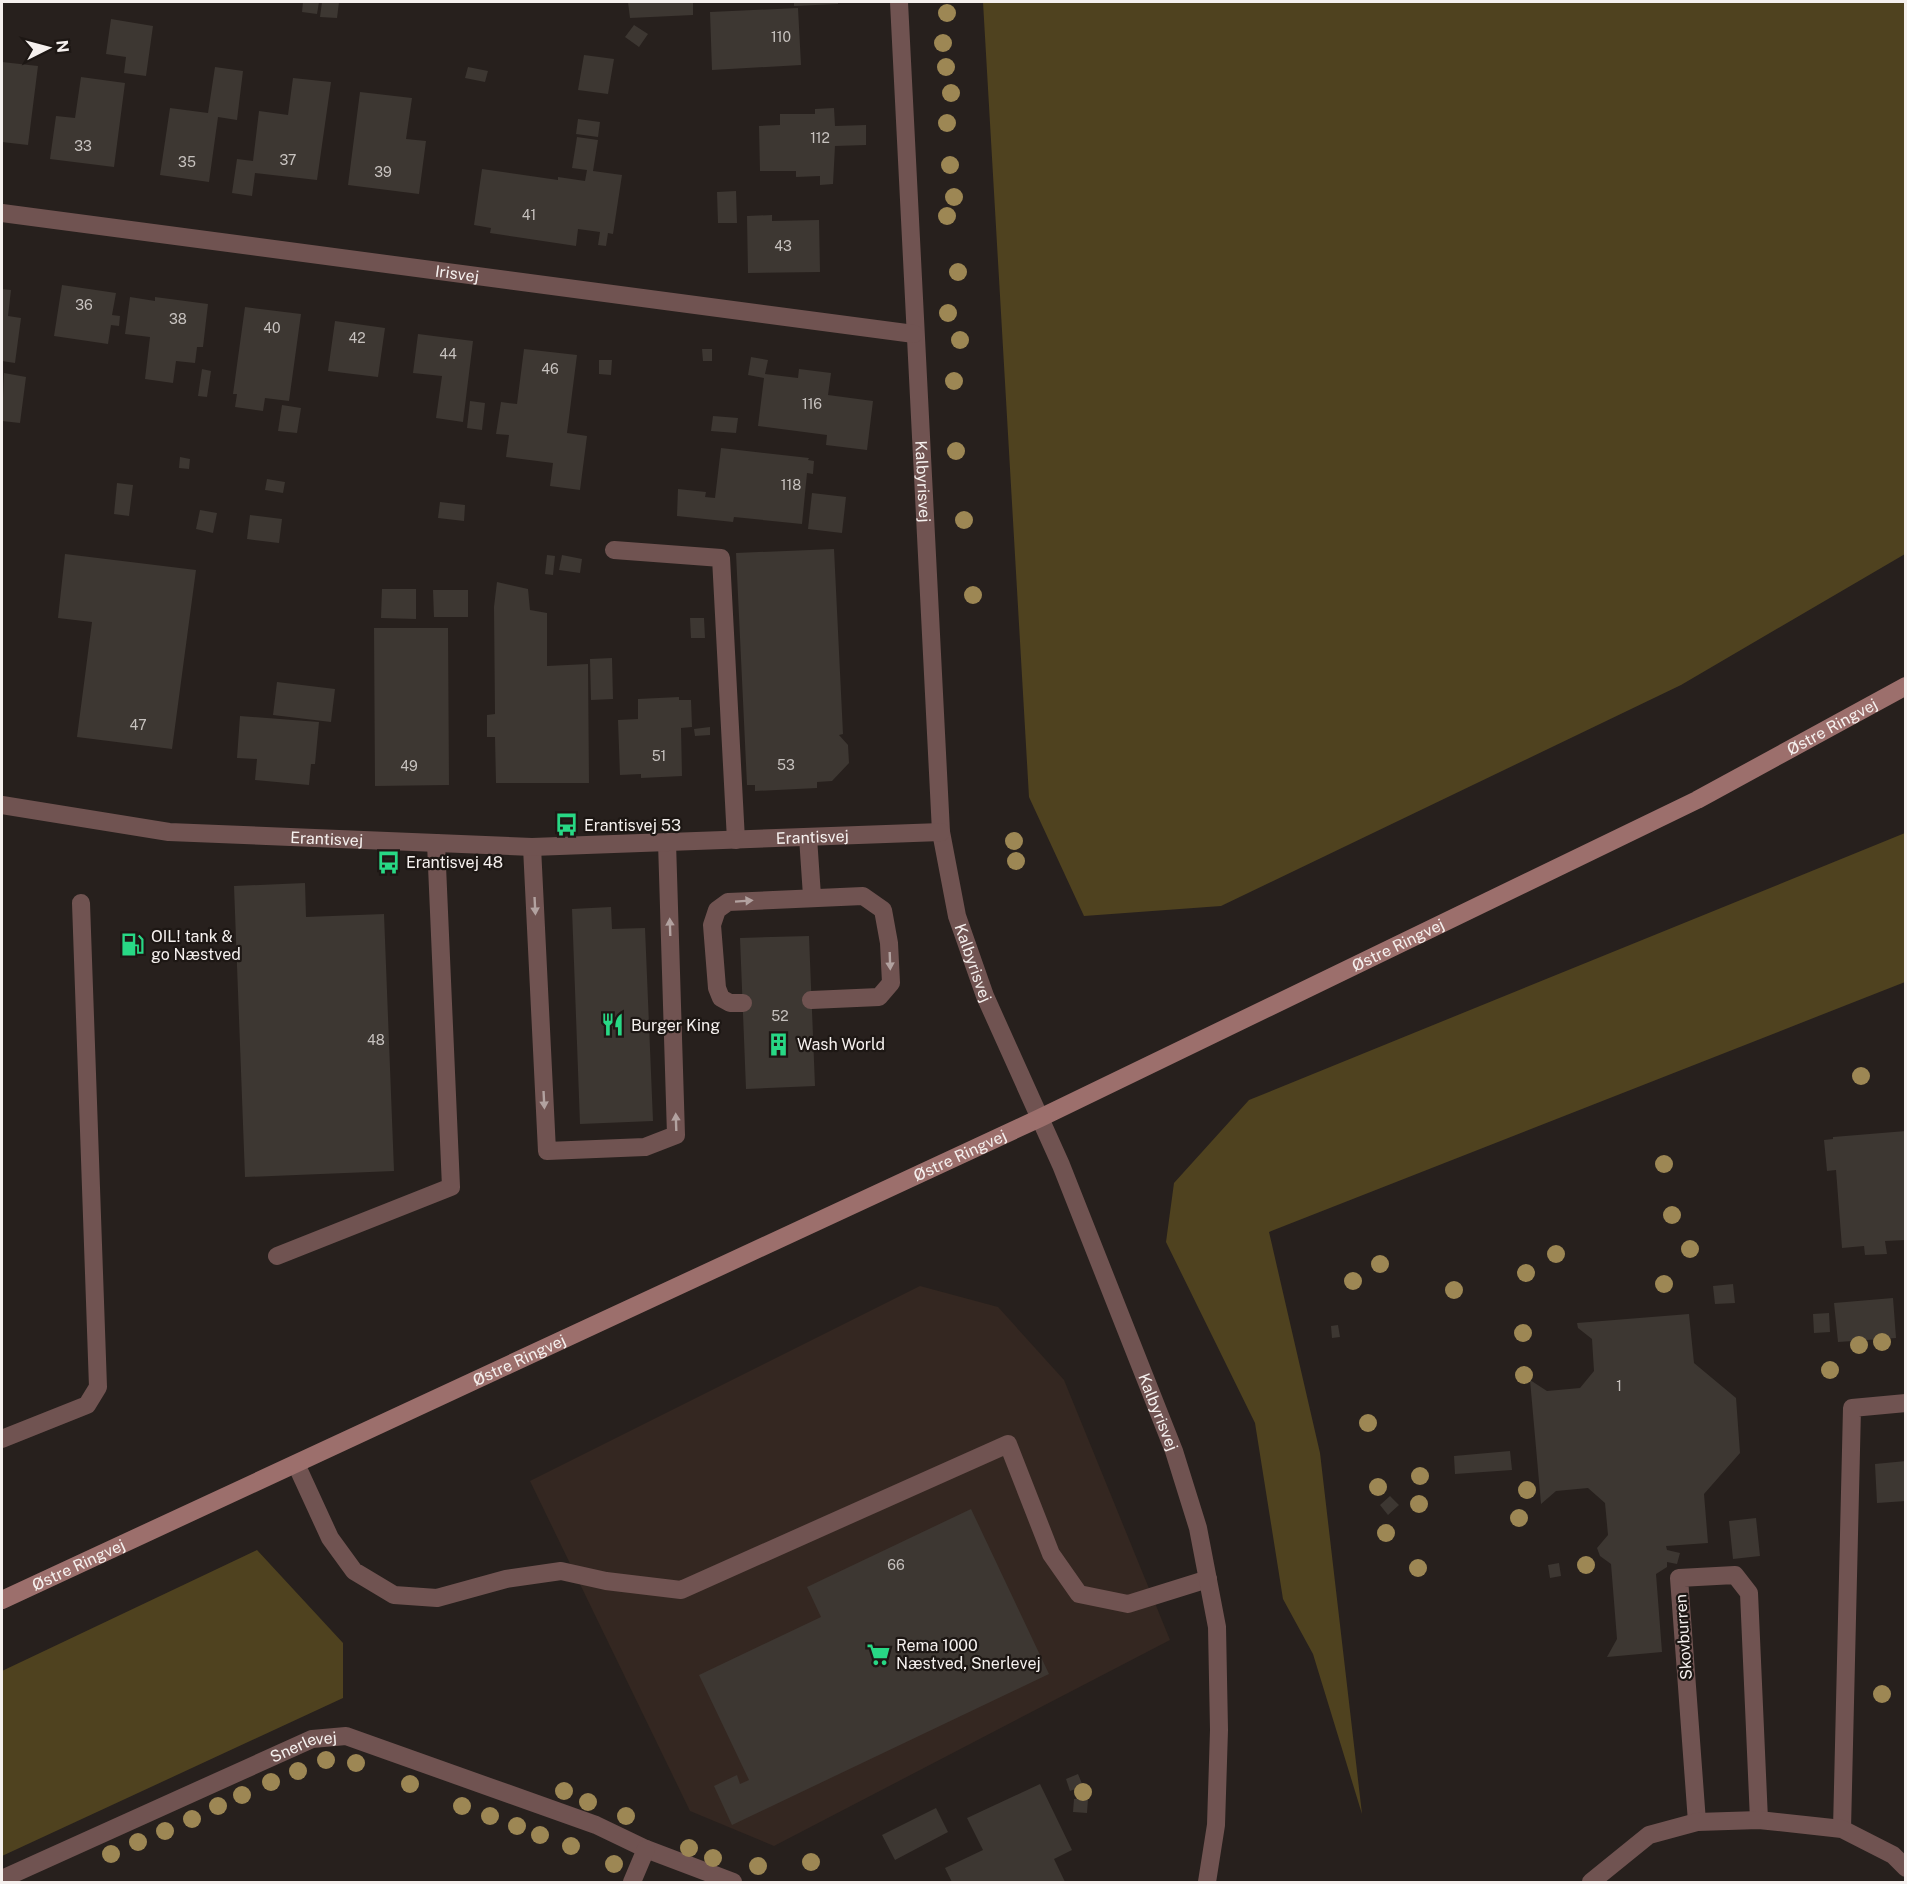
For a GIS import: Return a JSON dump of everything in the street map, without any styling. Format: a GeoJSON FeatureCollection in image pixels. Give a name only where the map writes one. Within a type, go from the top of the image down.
{"type":"FeatureCollection","features":[{"type":"Feature","properties":{"kind":"street","name":"Kalbyrisvej"},"geometry":{"type":"LineString","coordinates":[[899,2],[941,832],[957,916],[985,996],[1061,1165],[1174,1451],[1198,1528],[1217,1627],[1219,1730],[1216,1825],[1206,1882]]}},
{"type":"Feature","properties":{"kind":"street","name":"Irisvej"},"geometry":{"type":"LineString","coordinates":[[2,213],[914,334]]}},
{"type":"Feature","properties":{"kind":"street"},"geometry":{"type":"LineString","coordinates":[[614,550],[721,558],[736,840]]}},
{"type":"Feature","properties":{"kind":"street","name":"Østre Ringvej"},"geometry":{"type":"LineString","coordinates":[[2,1600],[1040,1118],[1697,800],[1905,686]]}},
{"type":"Feature","properties":{"kind":"street","name":"Erantisvej"},"geometry":{"type":"LineString","coordinates":[[2,805],[168,832],[532,847],[941,832]]}},
{"type":"Feature","properties":{"kind":"street"},"geometry":{"type":"LineString","coordinates":[[808,837],[812,896]]}},
{"type":"Feature","properties":{"kind":"street"},"geometry":{"type":"LineString","coordinates":[[532,847],[547,1151],[645,1147],[676,1135],[667,842]]}},
{"type":"Feature","properties":{"kind":"street"},"geometry":{"type":"LineString","coordinates":[[277,1256],[451,1187],[436,843]]}},
{"type":"Feature","properties":{"kind":"street"},"geometry":{"type":"LineString","coordinates":[[743,1003],[730,1003],[721,998],[717,988],[712,925],[717,910],[728,902],[812,896],[863,896],[883,910],[889,943],[891,983],[879,997],[811,999]]}},
{"type":"Feature","properties":{"kind":"street"},"geometry":{"type":"LineString","coordinates":[[2,1439],[87,1405],[98,1387],[81,903]]}},
{"type":"Feature","properties":{"kind":"street"},"geometry":{"type":"LineString","coordinates":[[1842,1829],[1852,1408],[1905,1403]]}},
{"type":"Feature","properties":{"kind":"street"},"geometry":{"type":"LineString","coordinates":[[296,1464],[330,1538],[354,1571],[394,1595],[437,1598],[506,1580],[561,1571],[606,1581],[681,1590],[1008,1444],[1051,1554],[1079,1594],[1128,1604],[1181,1590],[1208,1580]]}},
{"type":"Feature","properties":{"kind":"street","name":"Skovburren"},"geometry":{"type":"LineString","coordinates":[[1697,1822],[1679,1578],[1735,1575],[1749,1593],[1759,1820]]}},
{"type":"Feature","properties":{"kind":"street","name":"Snerlevej"},"geometry":{"type":"LineString","coordinates":[[2,1879],[312,1739],[346,1736],[596,1825],[646,1849],[733,1882]]}},
{"type":"Feature","properties":{"kind":"street"},"geometry":{"type":"LineString","coordinates":[[1591,1882],[1649,1834],[1697,1822],[1759,1820],[1842,1829],[1893,1855],[1905,1868]]}},
{"type":"Feature","properties":{"kind":"street"},"geometry":{"type":"LineString","coordinates":[[632,1882],[646,1849]]}},
{"type":"Feature","properties":{"kind":"shaded area"},"geometry":{"type":"Polygon","coordinates":[[[983,2],[1905,2],[1905,554],[1681,685],[1221,906],[1084,916],[1029,797],[983,2]]]}},
{"type":"Feature","properties":{"kind":"shaded area"},"geometry":{"type":"Polygon","coordinates":[[[1905,833],[1905,982],[1269,1232],[1320,1453],[1362,1814],[1313,1654],[1283,1599],[1255,1423],[1166,1242],[1174,1183],[1249,1100],[1905,833]]]}},
{"type":"Feature","properties":{"kind":"shaded area"},"geometry":{"type":"Polygon","coordinates":[[[920,1286],[998,1307],[1064,1380],[1170,1640],[774,1846],[690,1811],[530,1481],[920,1286]]]}},
{"type":"Feature","properties":{"kind":"shaded area"},"geometry":{"type":"Polygon","coordinates":[[[257,1550],[343,1643],[343,1698],[2,1856],[2,1671],[257,1550]]]}},
{"type":"Feature","properties":{"kind":"building"},"geometry":{"type":"Polygon","coordinates":[[[303,2],[319,2],[317,14],[302,12],[303,2]]]}},
{"type":"Feature","properties":{"kind":"building"},"geometry":{"type":"Polygon","coordinates":[[[322,2],[339,2],[337,18],[320,17],[322,2]]]}},
{"type":"Feature","properties":{"kind":"building"},"geometry":{"type":"Polygon","coordinates":[[[628,2],[693,2],[693,15],[630,18],[628,2]]]}},
{"type":"Feature","properties":{"kind":"building"},"geometry":{"type":"Polygon","coordinates":[[[794,2],[838,2],[838,4],[794,6],[794,2]]]}},
{"type":"Feature","properties":{"kind":"building"},"geometry":{"type":"Polygon","coordinates":[[[798,8],[801,65],[712,70],[710,12],[798,8]]]}},
{"type":"Feature","properties":{"kind":"building"},"geometry":{"type":"Polygon","coordinates":[[[111,19],[153,26],[146,76],[124,73],[126,57],[106,54],[111,19]]]}},
{"type":"Feature","properties":{"kind":"building"},"geometry":{"type":"Polygon","coordinates":[[[634,25],[648,34],[639,47],[625,37],[634,25]]]}},
{"type":"Feature","properties":{"kind":"building"},"geometry":{"type":"Polygon","coordinates":[[[584,55],[614,59],[608,94],[578,90],[584,55]]]}},
{"type":"Feature","properties":{"kind":"building"},"geometry":{"type":"Polygon","coordinates":[[[2,62],[38,66],[28,145],[2,142],[2,62]]]}},
{"type":"Feature","properties":{"kind":"building"},"geometry":{"type":"Polygon","coordinates":[[[215,67],[243,71],[237,120],[218,117],[209,182],[160,175],[170,108],[208,113],[215,67]]]}},
{"type":"Feature","properties":{"kind":"building"},"geometry":{"type":"Polygon","coordinates":[[[468,67],[488,71],[485,82],[465,78],[468,67]]]}},
{"type":"Feature","properties":{"kind":"building"},"geometry":{"type":"Polygon","coordinates":[[[81,77],[125,83],[114,167],[50,159],[56,116],[75,118],[81,77]]]}},
{"type":"Feature","properties":{"kind":"building"},"geometry":{"type":"Polygon","coordinates":[[[293,78],[331,82],[317,180],[255,173],[252,196],[232,193],[237,159],[253,161],[259,111],[288,115],[293,78]]]}},
{"type":"Feature","properties":{"kind":"building"},"geometry":{"type":"Polygon","coordinates":[[[360,92],[412,98],[406,139],[426,141],[419,194],[348,185],[360,92]]]}},
{"type":"Feature","properties":{"kind":"building"},"geometry":{"type":"Polygon","coordinates":[[[834,108],[835,126],[866,125],[866,145],[835,146],[833,184],[820,185],[820,176],[796,177],[796,171],[760,171],[759,126],[780,125],[780,114],[815,114],[815,109],[834,108]]]}},
{"type":"Feature","properties":{"kind":"building"},"geometry":{"type":"Polygon","coordinates":[[[578,119],[600,122],[598,137],[576,134],[578,119]]]}},
{"type":"Feature","properties":{"kind":"building"},"geometry":{"type":"Polygon","coordinates":[[[577,137],[598,140],[593,171],[622,175],[613,234],[608,233],[606,246],[598,245],[600,232],[578,229],[576,246],[490,233],[491,228],[474,225],[482,169],[558,180],[558,177],[585,181],[587,170],[572,168],[577,137]]]}},
{"type":"Feature","properties":{"kind":"building"},"geometry":{"type":"Polygon","coordinates":[[[736,191],[737,223],[718,223],[717,192],[736,191]]]}},
{"type":"Feature","properties":{"kind":"building"},"geometry":{"type":"Polygon","coordinates":[[[772,215],[772,221],[819,220],[820,272],[748,273],[747,216],[772,215]]]}},
{"type":"Feature","properties":{"kind":"building"},"geometry":{"type":"Polygon","coordinates":[[[62,285],[116,293],[112,315],[120,316],[119,326],[111,325],[108,344],[54,336],[62,285]]]}},
{"type":"Feature","properties":{"kind":"building"},"geometry":{"type":"Polygon","coordinates":[[[2,289],[11,290],[8,316],[21,318],[15,363],[2,361],[2,289]]]}},
{"type":"Feature","properties":{"kind":"building"},"geometry":{"type":"Polygon","coordinates":[[[130,297],[155,301],[155,297],[208,304],[203,347],[197,347],[195,363],[176,361],[173,383],[145,379],[150,337],[125,334],[130,297]]]}},
{"type":"Feature","properties":{"kind":"building"},"geometry":{"type":"Polygon","coordinates":[[[245,307],[301,314],[289,401],[265,398],[263,411],[235,407],[237,394],[233,394],[245,307]]]}},
{"type":"Feature","properties":{"kind":"building"},"geometry":{"type":"Polygon","coordinates":[[[335,321],[385,328],[378,377],[328,371],[335,321]]]}},
{"type":"Feature","properties":{"kind":"building"},"geometry":{"type":"Polygon","coordinates":[[[418,334],[473,341],[463,422],[436,418],[442,376],[413,373],[418,334]]]}},
{"type":"Feature","properties":{"kind":"building"},"geometry":{"type":"Polygon","coordinates":[[[524,349],[577,355],[567,433],[587,436],[580,490],[550,486],[553,463],[506,457],[509,435],[496,434],[501,402],[517,404],[524,349]]]}},
{"type":"Feature","properties":{"kind":"building"},"geometry":{"type":"Polygon","coordinates":[[[702,349],[712,349],[712,361],[703,361],[702,349]]]}},
{"type":"Feature","properties":{"kind":"building"},"geometry":{"type":"Polygon","coordinates":[[[751,357],[768,360],[765,374],[798,378],[799,369],[831,373],[828,395],[873,401],[867,450],[826,445],[827,435],[758,426],[764,378],[748,375],[751,357]]]}},
{"type":"Feature","properties":{"kind":"building"},"geometry":{"type":"Polygon","coordinates":[[[599,360],[612,360],[611,375],[599,374],[599,360]]]}},
{"type":"Feature","properties":{"kind":"building"},"geometry":{"type":"Polygon","coordinates":[[[202,369],[211,371],[207,397],[198,396],[202,369]]]}},
{"type":"Feature","properties":{"kind":"building"},"geometry":{"type":"Polygon","coordinates":[[[4,373],[26,377],[20,423],[2,421],[4,373]]]}},
{"type":"Feature","properties":{"kind":"building"},"geometry":{"type":"Polygon","coordinates":[[[470,401],[485,403],[482,430],[467,428],[470,401]]]}},
{"type":"Feature","properties":{"kind":"building"},"geometry":{"type":"Polygon","coordinates":[[[282,405],[301,408],[297,433],[278,431],[282,405]]]}},
{"type":"Feature","properties":{"kind":"building"},"geometry":{"type":"Polygon","coordinates":[[[713,416],[738,418],[736,433],[711,431],[713,416]]]}},
{"type":"Feature","properties":{"kind":"building"},"geometry":{"type":"Polygon","coordinates":[[[721,448],[809,458],[808,460],[814,461],[813,474],[807,473],[802,524],[734,517],[733,522],[677,516],[678,489],[706,492],[705,497],[715,498],[721,448]]]}},
{"type":"Feature","properties":{"kind":"building"},"geometry":{"type":"Polygon","coordinates":[[[180,457],[190,459],[189,469],[179,468],[180,457]]]}},
{"type":"Feature","properties":{"kind":"building"},"geometry":{"type":"Polygon","coordinates":[[[267,479],[285,482],[283,493],[265,490],[267,479]]]}},
{"type":"Feature","properties":{"kind":"building"},"geometry":{"type":"Polygon","coordinates":[[[117,483],[133,485],[129,516],[114,514],[117,483]]]}},
{"type":"Feature","properties":{"kind":"building"},"geometry":{"type":"Polygon","coordinates":[[[812,493],[846,497],[842,533],[808,529],[812,493]]]}},
{"type":"Feature","properties":{"kind":"building"},"geometry":{"type":"Polygon","coordinates":[[[440,502],[465,505],[464,521],[438,518],[440,502]]]}},
{"type":"Feature","properties":{"kind":"building"},"geometry":{"type":"Polygon","coordinates":[[[200,510],[217,513],[213,533],[196,529],[200,510]]]}},
{"type":"Feature","properties":{"kind":"building"},"geometry":{"type":"Polygon","coordinates":[[[250,515],[282,519],[279,543],[247,539],[250,515]]]}},
{"type":"Feature","properties":{"kind":"building"},"geometry":{"type":"Polygon","coordinates":[[[834,549],[843,734],[839,735],[848,745],[849,763],[832,781],[817,782],[817,788],[755,791],[755,785],[747,785],[736,553],[834,549]]]}},
{"type":"Feature","properties":{"kind":"building"},"geometry":{"type":"Polygon","coordinates":[[[65,554],[196,570],[172,749],[77,737],[92,622],[58,618],[65,554]]]}},
{"type":"Feature","properties":{"kind":"building"},"geometry":{"type":"Polygon","coordinates":[[[547,555],[555,556],[553,575],[545,574],[547,555]]]}},
{"type":"Feature","properties":{"kind":"building"},"geometry":{"type":"Polygon","coordinates":[[[562,555],[582,559],[580,573],[559,570],[562,555]]]}},
{"type":"Feature","properties":{"kind":"building"},"geometry":{"type":"Polygon","coordinates":[[[497,582],[528,589],[530,610],[547,613],[547,666],[588,664],[589,783],[496,783],[495,737],[487,737],[487,715],[495,714],[494,607],[497,582]]]}},
{"type":"Feature","properties":{"kind":"building"},"geometry":{"type":"Polygon","coordinates":[[[382,589],[416,589],[416,619],[381,618],[382,589]]]}},
{"type":"Feature","properties":{"kind":"building"},"geometry":{"type":"Polygon","coordinates":[[[433,590],[468,590],[468,617],[434,617],[433,590]]]}},
{"type":"Feature","properties":{"kind":"building"},"geometry":{"type":"Polygon","coordinates":[[[690,618],[704,618],[705,638],[691,638],[690,618]]]}},
{"type":"Feature","properties":{"kind":"building"},"geometry":{"type":"Polygon","coordinates":[[[374,628],[448,628],[449,785],[375,786],[374,628]]]}},
{"type":"Feature","properties":{"kind":"building"},"geometry":{"type":"Polygon","coordinates":[[[612,658],[613,699],[591,700],[590,659],[612,658]]]}},
{"type":"Feature","properties":{"kind":"building"},"geometry":{"type":"Polygon","coordinates":[[[277,682],[335,689],[331,722],[273,715],[277,682]]]}},
{"type":"Feature","properties":{"kind":"building"},"geometry":{"type":"Polygon","coordinates":[[[679,697],[679,700],[691,700],[692,727],[681,728],[682,776],[641,778],[641,774],[620,775],[618,720],[638,719],[638,699],[679,697]]]}},
{"type":"Feature","properties":{"kind":"building"},"geometry":{"type":"Polygon","coordinates":[[[240,716],[319,722],[315,764],[311,764],[309,785],[255,780],[257,759],[237,758],[240,716]]]}},
{"type":"Feature","properties":{"kind":"building"},"geometry":{"type":"Polygon","coordinates":[[[710,727],[710,735],[695,736],[694,729],[710,727]]]}},
{"type":"Feature","properties":{"kind":"building"},"geometry":{"type":"Polygon","coordinates":[[[305,883],[306,917],[384,914],[394,1171],[245,1177],[234,886],[305,883]]]}},
{"type":"Feature","properties":{"kind":"building","name":"Burger King"},"geometry":{"type":"Polygon","coordinates":[[[611,907],[612,929],[645,928],[653,1121],[580,1124],[572,909],[611,907]]]}},
{"type":"Feature","properties":{"kind":"building","name":"Wash World"},"geometry":{"type":"Polygon","coordinates":[[[809,936],[815,1086],[746,1089],[740,938],[809,936]]]}},
{"type":"Feature","properties":{"kind":"building"},"geometry":{"type":"Polygon","coordinates":[[[1906,1131],[1906,1240],[1885,1241],[1887,1254],[1865,1255],[1864,1246],[1842,1248],[1836,1170],[1827,1171],[1824,1140],[1833,1139],[1833,1137],[1906,1131]]]}},
{"type":"Feature","properties":{"kind":"building"},"geometry":{"type":"Polygon","coordinates":[[[1733,1284],[1735,1303],[1715,1304],[1713,1286],[1733,1284]]]}},
{"type":"Feature","properties":{"kind":"building"},"geometry":{"type":"Polygon","coordinates":[[[1893,1298],[1896,1338],[1838,1342],[1834,1303],[1893,1298]]]}},
{"type":"Feature","properties":{"kind":"building"},"geometry":{"type":"Polygon","coordinates":[[[1829,1313],[1830,1332],[1814,1333],[1813,1314],[1829,1313]]]}},
{"type":"Feature","properties":{"kind":"building"},"geometry":{"type":"Polygon","coordinates":[[[1689,1314],[1694,1363],[1736,1398],[1740,1453],[1704,1494],[1708,1543],[1666,1546],[1667,1550],[1680,1553],[1677,1564],[1667,1562],[1667,1567],[1656,1574],[1662,1652],[1607,1657],[1617,1639],[1611,1564],[1600,1556],[1597,1548],[1608,1535],[1605,1503],[1588,1488],[1556,1491],[1541,1504],[1530,1380],[1547,1391],[1580,1388],[1594,1371],[1592,1339],[1578,1328],[1577,1323],[1689,1314]]]}},
{"type":"Feature","properties":{"kind":"building"},"geometry":{"type":"Polygon","coordinates":[[[1338,1325],[1340,1337],[1332,1338],[1331,1326],[1338,1325]]]}},
{"type":"Feature","properties":{"kind":"building"},"geometry":{"type":"Polygon","coordinates":[[[1510,1451],[1512,1470],[1455,1474],[1454,1456],[1510,1451]]]}},
{"type":"Feature","properties":{"kind":"building"},"geometry":{"type":"Polygon","coordinates":[[[1906,1461],[1906,1501],[1877,1503],[1875,1464],[1906,1461]]]}},
{"type":"Feature","properties":{"kind":"building"},"geometry":{"type":"Polygon","coordinates":[[[1390,1496],[1399,1505],[1388,1515],[1380,1505],[1390,1496]]]}},
{"type":"Feature","properties":{"kind":"building"},"geometry":{"type":"Polygon","coordinates":[[[971,1509],[1049,1674],[732,1825],[714,1786],[737,1775],[740,1784],[749,1780],[699,1675],[821,1617],[807,1587],[971,1509]]]}},
{"type":"Feature","properties":{"kind":"building"},"geometry":{"type":"Polygon","coordinates":[[[1756,1518],[1760,1556],[1733,1559],[1729,1521],[1756,1518]]]}},
{"type":"Feature","properties":{"kind":"building"},"geometry":{"type":"Polygon","coordinates":[[[1559,1563],[1561,1576],[1550,1578],[1548,1565],[1559,1563]]]}},
{"type":"Feature","properties":{"kind":"building"},"geometry":{"type":"Polygon","coordinates":[[[1078,1774],[1083,1786],[1070,1791],[1066,1779],[1078,1774]]]}},
{"type":"Feature","properties":{"kind":"building"},"geometry":{"type":"Polygon","coordinates":[[[1040,1784],[1072,1850],[1054,1859],[1065,1882],[952,1882],[945,1868],[983,1850],[967,1818],[1040,1784]]]}},
{"type":"Feature","properties":{"kind":"building"},"geometry":{"type":"Polygon","coordinates":[[[1074,1799],[1088,1799],[1087,1813],[1073,1812],[1074,1799]]]}},
{"type":"Feature","properties":{"kind":"building"},"geometry":{"type":"Polygon","coordinates":[[[936,1808],[948,1832],[895,1860],[882,1835],[936,1808]]]}},
{"type":"Feature","properties":{"kind":"place","name":"Erantisvej 53"},"geometry":{"type":"Point","coordinates":[566,825]}},
{"type":"Feature","properties":{"kind":"place","name":"Erantisvej 48"},"geometry":{"type":"Point","coordinates":[388,862]}},
{"type":"Feature","properties":{"kind":"place","name":"OIL! tank & go Næstved"},"geometry":{"type":"Point","coordinates":[133,945]}},
{"type":"Feature","properties":{"kind":"place","name":"Burger King"},"geometry":{"type":"Point","coordinates":[613,1025]}},
{"type":"Feature","properties":{"kind":"place","name":"Wash World"},"geometry":{"type":"Point","coordinates":[779,1044]}},
{"type":"Feature","properties":{"kind":"place","name":"Rema 1000 Næstved, Snerlevej"},"geometry":{"type":"Point","coordinates":[878,1654]}}]}
